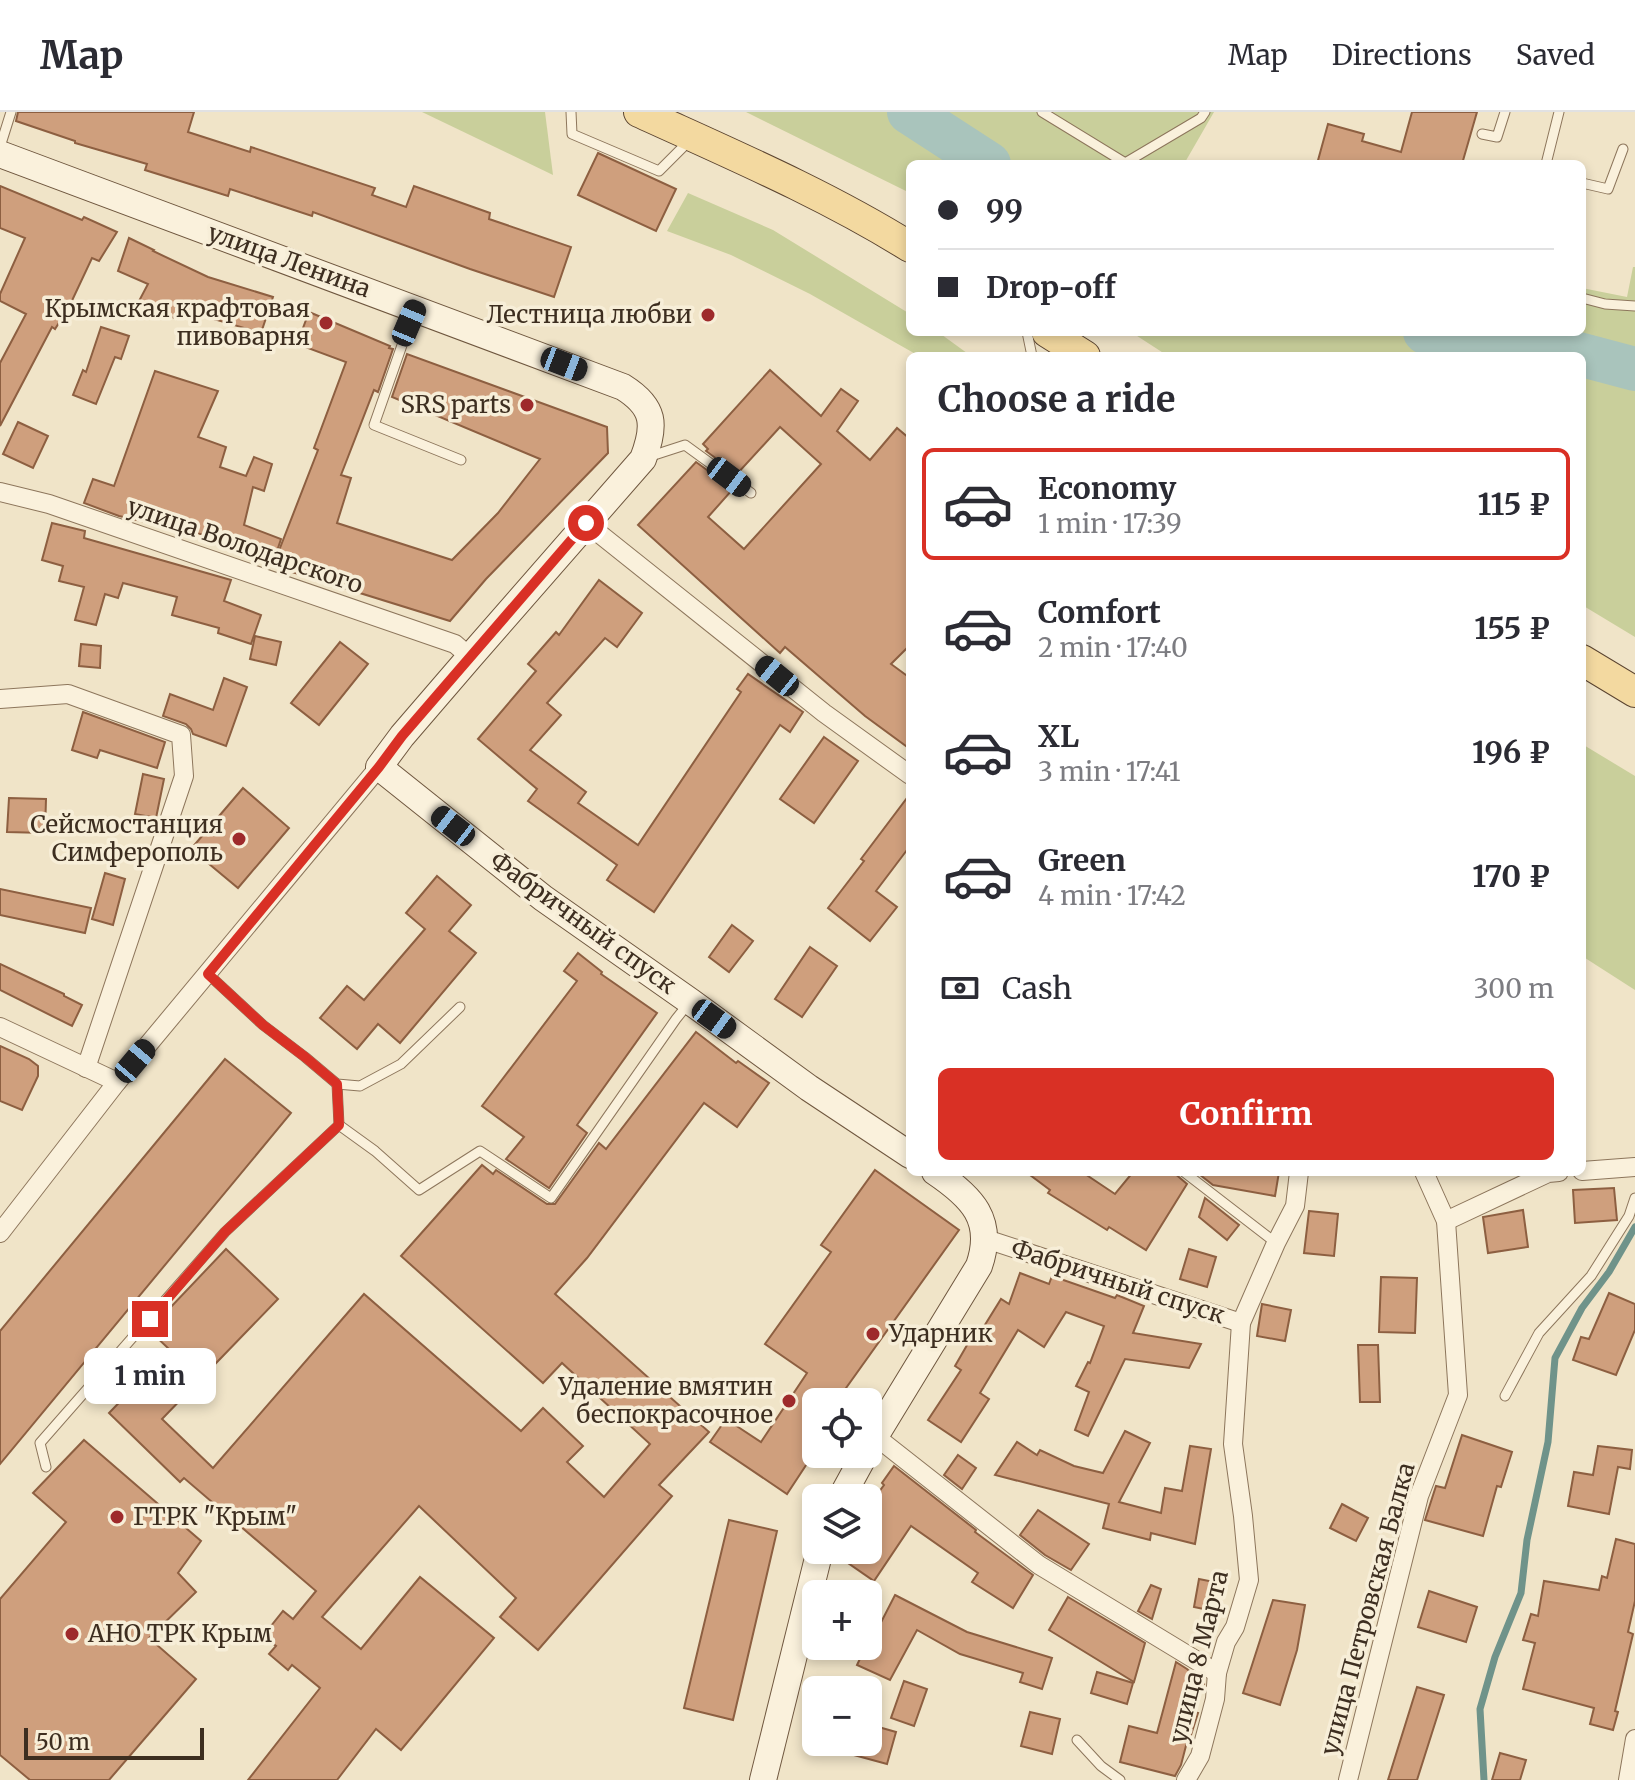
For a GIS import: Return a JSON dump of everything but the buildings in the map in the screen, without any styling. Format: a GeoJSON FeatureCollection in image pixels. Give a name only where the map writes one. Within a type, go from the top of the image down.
{"type":"FeatureCollection","features":[{"type":"Feature","properties":{"kind":"main road"},"geometry":{"type":"LineString","coordinates":[[639,112],[795,185],[906,244]]}},
{"type":"Feature","properties":{"kind":"main road","name":"улица Ленина"},"geometry":{"type":"LineString","coordinates":[[0,154],[623,387],[636,395],[649,412],[652,426],[650,442],[643,459]]}},
{"type":"Feature","properties":{"kind":"main road"},"geometry":{"type":"LineString","coordinates":[[1053,336],[1079,352]]}},
{"type":"Feature","properties":{"kind":"main road"},"geometry":{"type":"LineString","coordinates":[[379,767],[402,736],[643,459]]}},
{"type":"Feature","properties":{"kind":"main road"},"geometry":{"type":"LineString","coordinates":[[1586,662],[1635,692]]}},
{"type":"Feature","properties":{"kind":"main road","name":"Фабричный спуск"},"geometry":{"type":"LineString","coordinates":[[379,767],[543,898],[809,1088],[906,1152]]}},
{"type":"Feature","properties":{"kind":"main road","name":"Фабричный спуск"},"geometry":{"type":"LineString","coordinates":[[944,1176],[973,1205],[986,1239]]}},
{"type":"Feature","properties":{"kind":"main road"},"geometry":{"type":"LineString","coordinates":[[882,1425],[979,1266],[986,1239]]}},
{"type":"Feature","properties":{"kind":"main road"},"geometry":{"type":"LineString","coordinates":[[763,1780],[817,1564]]}},
{"type":"Feature","properties":{"kind":"street","name":"улица Володарского"},"geometry":{"type":"LineString","coordinates":[[0,492],[49,504],[455,644],[470,657]]}},
{"type":"Feature","properties":{"kind":"street"},"geometry":{"type":"LineString","coordinates":[[586,523],[824,713],[906,772]]}},
{"type":"Feature","properties":{"kind":"street"},"geometry":{"type":"LineString","coordinates":[[0,699],[68,694],[181,735],[184,776],[86,1068]]}},
{"type":"Feature","properties":{"kind":"street"},"geometry":{"type":"LineString","coordinates":[[0,1233],[117,1082],[379,767]]}},
{"type":"Feature","properties":{"kind":"street"},"geometry":{"type":"LineString","coordinates":[[0,1027],[117,1082]]}},
{"type":"Feature","properties":{"kind":"street"},"geometry":{"type":"LineString","coordinates":[[1586,1171],[1635,1167]]}},
{"type":"Feature","properties":{"kind":"street","name":"улица 8 Марта"},"geometry":{"type":"LineString","coordinates":[[1186,1780],[1200,1756],[1215,1699],[1217,1673],[1249,1580],[1233,1444],[1241,1323],[1295,1206],[1299,1176]]}},
{"type":"Feature","properties":{"kind":"street","name":"улица Петровская Балка"},"geometry":{"type":"LineString","coordinates":[[1348,1780],[1419,1496],[1458,1395],[1446,1221],[1426,1176]]}},
{"type":"Feature","properties":{"kind":"street"},"geometry":{"type":"LineString","coordinates":[[1446,1221],[1542,1176]]}},
{"type":"Feature","properties":{"kind":"street","name":"Фабричный спуск"},"geometry":{"type":"LineString","coordinates":[[986,1239],[1241,1323]]}},
{"type":"Feature","properties":{"kind":"street"},"geometry":{"type":"LineString","coordinates":[[882,1455],[1039,1565],[1217,1673]]}},
{"type":"Feature","properties":{"kind":"street"},"geometry":{"type":"LineString","coordinates":[[1628,1780],[1635,1739]]}},
{"type":"Feature","properties":{"kind":"lane"},"geometry":{"type":"LineString","coordinates":[[0,147],[11,112]]}},
{"type":"Feature","properties":{"kind":"lane"},"geometry":{"type":"LineString","coordinates":[[571,112],[572,134],[659,171],[693,137]]}},
{"type":"Feature","properties":{"kind":"lane"},"geometry":{"type":"LineString","coordinates":[[1042,112],[1121,160]]}},
{"type":"Feature","properties":{"kind":"lane"},"geometry":{"type":"LineString","coordinates":[[1131,160],[1201,118],[1205,112]]}},
{"type":"Feature","properties":{"kind":"lane"},"geometry":{"type":"LineString","coordinates":[[1482,134],[1497,137],[1505,112]]}},
{"type":"Feature","properties":{"kind":"lane"},"geometry":{"type":"LineString","coordinates":[[1547,160],[1559,112]]}},
{"type":"Feature","properties":{"kind":"lane"},"geometry":{"type":"LineString","coordinates":[[1586,184],[1608,189],[1623,149]]}},
{"type":"Feature","properties":{"kind":"lane"},"geometry":{"type":"LineString","coordinates":[[1586,299],[1635,306]]}},
{"type":"Feature","properties":{"kind":"lane"},"geometry":{"type":"LineString","coordinates":[[415,308],[374,425],[461,460]]}},
{"type":"Feature","properties":{"kind":"lane"},"geometry":{"type":"LineString","coordinates":[[643,459],[685,445],[751,493]]}},
{"type":"Feature","properties":{"kind":"lane"},"geometry":{"type":"LineString","coordinates":[[208,974],[263,1025],[337,1084],[360,1086],[401,1064],[460,1007]]}},
{"type":"Feature","properties":{"kind":"lane"},"geometry":{"type":"LineString","coordinates":[[339,1125],[375,1151],[419,1190],[480,1151],[551,1198],[691,1002]]}},
{"type":"Feature","properties":{"kind":"lane"},"geometry":{"type":"LineString","coordinates":[[46,1467],[40,1443],[225,1232],[339,1125],[337,1084]]}},
{"type":"Feature","properties":{"kind":"lane"},"geometry":{"type":"LineString","coordinates":[[1189,1176],[1276,1243]]}},
{"type":"Feature","properties":{"kind":"lane"},"geometry":{"type":"LineString","coordinates":[[1505,1396],[1539,1333],[1591,1276],[1629,1216],[1635,1198]]}},
{"type":"Feature","properties":{"kind":"lane"},"geometry":{"type":"LineString","coordinates":[[1077,1740],[1101,1766],[1120,1780]]}},
{"type":"Feature","properties":{"kind":"green space"},"geometry":{"type":"Polygon","coordinates":[[[422,112],[545,112],[553,175],[422,112]]]}},
{"type":"Feature","properties":{"kind":"green space"},"geometry":{"type":"Polygon","coordinates":[[[746,112],[1214,112],[1186,160],[906,160],[906,191],[746,112]]]}},
{"type":"Feature","properties":{"kind":"green space"},"geometry":{"type":"Polygon","coordinates":[[[688,193],[773,230],[906,312],[906,336],[944,336],[966,352],[912,352],[810,294],[731,255],[667,231],[688,193]]]}},
{"type":"Feature","properties":{"kind":"green space"},"geometry":{"type":"Polygon","coordinates":[[[1635,267],[1635,637],[1586,607],[1586,352],[1162,352],[1137,336],[1586,336],[1586,289],[1627,297],[1635,267]]]}},
{"type":"Feature","properties":{"kind":"green space"},"geometry":{"type":"Polygon","coordinates":[[[1586,746],[1635,776],[1635,990],[1586,959],[1586,746]]]}},
{"type":"Feature","properties":{"kind":"waterway"},"geometry":{"type":"LineString","coordinates":[[909,112],[983,160]]}},
{"type":"Feature","properties":{"kind":"waterway"},"geometry":{"type":"LineString","coordinates":[[1458,336],[1571,352]]}},
{"type":"Feature","properties":{"kind":"waterway"},"geometry":{"type":"LineString","coordinates":[[1586,356],[1635,369]]}},
{"type":"Feature","properties":{"kind":"waterway"},"geometry":{"type":"LineString","coordinates":[[1484,1780],[1480,1709],[1495,1657],[1521,1593],[1527,1540],[1548,1442],[1555,1358],[1582,1308],[1609,1272],[1635,1227]]}},
{"type":"Feature","properties":{"kind":"place","name":"Лестница любви"},"geometry":{"type":"Point","coordinates":[708,315]}},
{"type":"Feature","properties":{"kind":"place","name":"Крымская крафтовая пивоварня"},"geometry":{"type":"Point","coordinates":[326,323]}},
{"type":"Feature","properties":{"kind":"place","name":"SRS parts"},"geometry":{"type":"Point","coordinates":[527,405]}},
{"type":"Feature","properties":{"kind":"place","name":"Сейсмостанция Симферополь"},"geometry":{"type":"Point","coordinates":[239,839]}},
{"type":"Feature","properties":{"kind":"place","name":"Ударник"},"geometry":{"type":"Point","coordinates":[873,1334]}},
{"type":"Feature","properties":{"kind":"place","name":"Удаление вмятин беспокрасочное"},"geometry":{"type":"Point","coordinates":[789,1401]}},
{"type":"Feature","properties":{"kind":"place","name":"ГТРК \"Крым\""},"geometry":{"type":"Point","coordinates":[117,1517]}},
{"type":"Feature","properties":{"kind":"place","name":"АНО ТРК Крым"},"geometry":{"type":"Point","coordinates":[72,1634]}},
{"type":"Feature","properties":{"kind":"route"},"geometry":{"type":"LineString","coordinates":[[150,1319],[225,1232],[339,1125],[337,1084],[263,1025],[208,974],[402,736],[586,523]]}}]}
